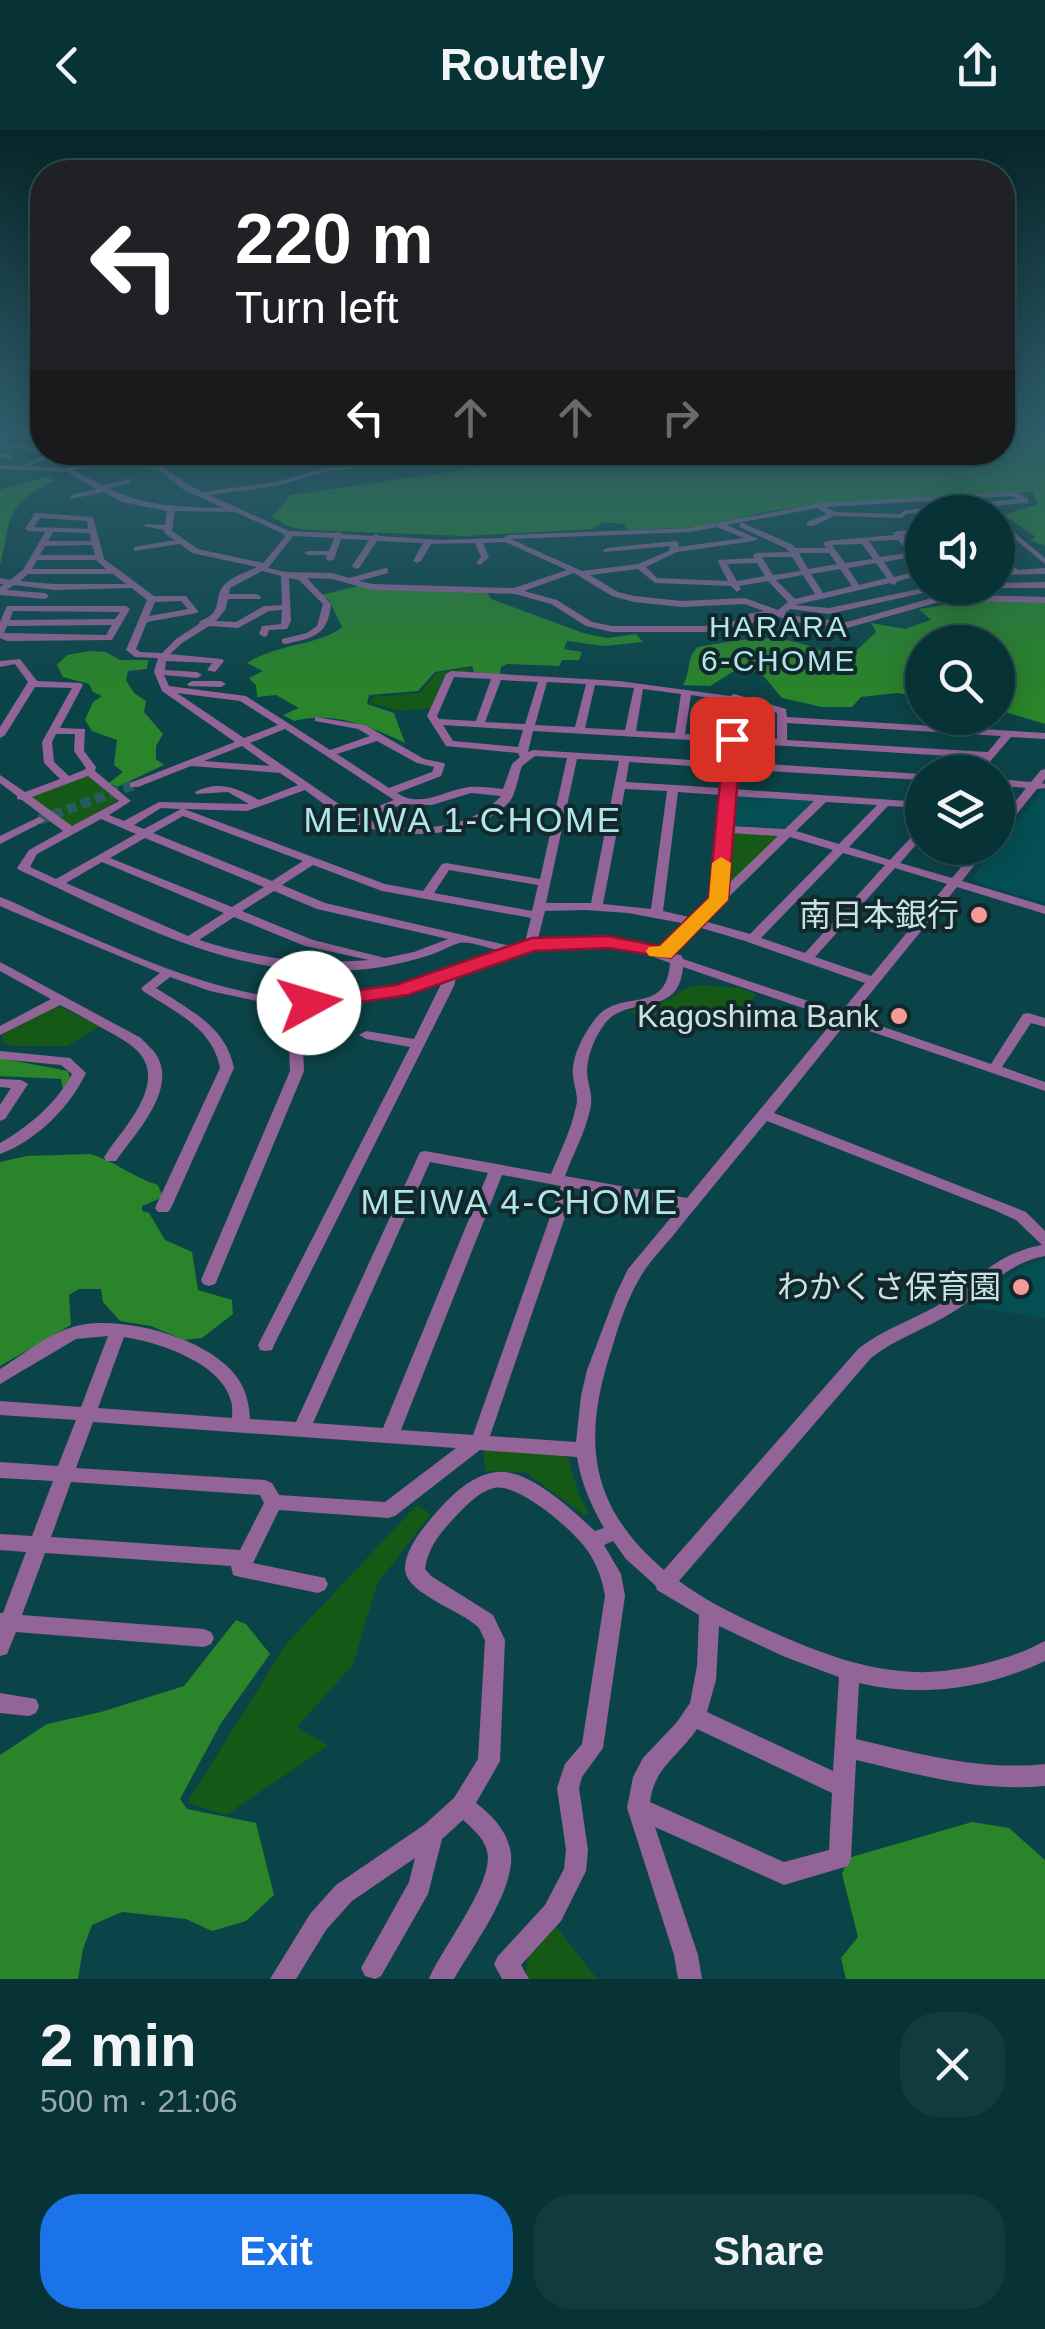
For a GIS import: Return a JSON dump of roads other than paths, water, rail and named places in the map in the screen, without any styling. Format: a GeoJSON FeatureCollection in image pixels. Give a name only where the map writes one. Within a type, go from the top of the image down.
{"type":"FeatureCollection","features":[{"type":"Feature","properties":{"kind":"street"},"geometry":{"type":"LineString","coordinates":[[37,517],[29,529],[92,531]]}},
{"type":"Feature","properties":{"kind":"street"},"geometry":{"type":"LineString","coordinates":[[68,517],[90,519],[98,557],[114,572],[152,600],[183,598],[194,611],[143,620]]}},
{"type":"Feature","properties":{"kind":"street"},"geometry":{"type":"LineString","coordinates":[[167,528],[169,517]]}},
{"type":"Feature","properties":{"kind":"street"},"geometry":{"type":"LineString","coordinates":[[253,517],[288,532],[453,545],[602,532],[673,532],[754,517]]}},
{"type":"Feature","properties":{"kind":"street"},"geometry":{"type":"LineString","coordinates":[[810,524],[825,517]]}},
{"type":"Feature","properties":{"kind":"street"},"geometry":{"type":"LineString","coordinates":[[735,522],[782,541],[820,595]]}},
{"type":"Feature","properties":{"kind":"street"},"geometry":{"type":"LineString","coordinates":[[602,532],[608,546],[675,547],[754,539],[718,525]]}},
{"type":"Feature","properties":{"kind":"street"},"geometry":{"type":"LineString","coordinates":[[147,526],[167,528],[181,543],[200,552],[302,578],[327,604],[326,622],[320,632],[286,641]]}},
{"type":"Feature","properties":{"kind":"street"},"geometry":{"type":"LineString","coordinates":[[0,591],[26,572],[50,531]]}},
{"type":"Feature","properties":{"kind":"street"},"geometry":{"type":"LineString","coordinates":[[162,681],[166,657],[183,635],[220,611],[222,596],[230,584],[263,567],[289,537],[288,532]]}},
{"type":"Feature","properties":{"kind":"street"},"geometry":{"type":"LineString","coordinates":[[673,532],[675,547]]}},
{"type":"Feature","properties":{"kind":"street"},"geometry":{"type":"LineString","coordinates":[[905,533],[897,533],[905,542]]}},
{"type":"Feature","properties":{"kind":"street"},"geometry":{"type":"LineString","coordinates":[[308,553],[331,556],[339,534]]}},
{"type":"Feature","properties":{"kind":"street"},"geometry":{"type":"LineString","coordinates":[[356,566],[376,536]]}},
{"type":"Feature","properties":{"kind":"street"},"geometry":{"type":"LineString","coordinates":[[782,541],[800,537]]}},
{"type":"Feature","properties":{"kind":"street"},"geometry":{"type":"LineString","coordinates":[[857,588],[827,542],[900,538]]}},
{"type":"Feature","properties":{"kind":"street"},"geometry":{"type":"LineString","coordinates":[[1016,538],[1045,562]]}},
{"type":"Feature","properties":{"kind":"street"},"geometry":{"type":"LineString","coordinates":[[477,540],[485,557],[480,563]]}},
{"type":"Feature","properties":{"kind":"street"},"geometry":{"type":"LineString","coordinates":[[498,540],[527,547],[616,594],[634,599],[682,604],[745,601],[776,614]]}},
{"type":"Feature","properties":{"kind":"street"},"geometry":{"type":"LineString","coordinates":[[404,553],[418,558],[428,541]]}},
{"type":"Feature","properties":{"kind":"street"},"geometry":{"type":"LineString","coordinates":[[864,541],[894,582]]}},
{"type":"Feature","properties":{"kind":"street"},"geometry":{"type":"LineString","coordinates":[[432,557],[442,542]]}},
{"type":"Feature","properties":{"kind":"street"},"geometry":{"type":"LineString","coordinates":[[43,544],[94,543]]}},
{"type":"Feature","properties":{"kind":"street"},"geometry":{"type":"LineString","coordinates":[[136,549],[181,543]]}},
{"type":"Feature","properties":{"kind":"street"},"geometry":{"type":"LineString","coordinates":[[170,550],[181,543]]}},
{"type":"Feature","properties":{"kind":"street"},"geometry":{"type":"LineString","coordinates":[[513,558],[527,547]]}},
{"type":"Feature","properties":{"kind":"street"},"geometry":{"type":"LineString","coordinates":[[515,591],[577,572],[640,566],[675,547]]}},
{"type":"Feature","properties":{"kind":"street"},"geometry":{"type":"LineString","coordinates":[[832,550],[758,555],[791,605],[829,611],[905,594]]}},
{"type":"Feature","properties":{"kind":"street"},"geometry":{"type":"LineString","coordinates":[[640,566],[654,580],[734,584],[905,556]]}},
{"type":"Feature","properties":{"kind":"street"},"geometry":{"type":"LineString","coordinates":[[35,558],[98,557]]}},
{"type":"Feature","properties":{"kind":"street"},"geometry":{"type":"LineString","coordinates":[[745,601],[722,562],[760,560]]}},
{"type":"Feature","properties":{"kind":"street"},"geometry":{"type":"LineString","coordinates":[[688,566],[694,582]]}},
{"type":"Feature","properties":{"kind":"street"},"geometry":{"type":"LineString","coordinates":[[346,581],[385,571]]}},
{"type":"Feature","properties":{"kind":"street"},"geometry":{"type":"LineString","coordinates":[[1016,572],[1045,571]]}},
{"type":"Feature","properties":{"kind":"street"},"geometry":{"type":"LineString","coordinates":[[26,572],[114,572]]}},
{"type":"Feature","properties":{"kind":"street"},"geometry":{"type":"LineString","coordinates":[[285,574],[332,576],[373,587],[515,591],[554,602],[589,624],[612,629],[705,628],[776,614],[847,625],[903,607],[960,597],[1045,600]]}},
{"type":"Feature","properties":{"kind":"street"},"geometry":{"type":"LineString","coordinates":[[264,634],[266,628],[284,628],[285,574]]}},
{"type":"Feature","properties":{"kind":"street"},"geometry":{"type":"LineString","coordinates":[[776,614],[820,595],[905,577]]}},
{"type":"Feature","properties":{"kind":"street"},"geometry":{"type":"LineString","coordinates":[[587,592],[592,578]]}},
{"type":"Feature","properties":{"kind":"street"},"geometry":{"type":"LineString","coordinates":[[0,580],[54,587],[133,586]]}},
{"type":"Feature","properties":{"kind":"street"},"geometry":{"type":"LineString","coordinates":[[872,585],[903,607]]}},
{"type":"Feature","properties":{"kind":"street"},"geometry":{"type":"LineString","coordinates":[[1015,586],[1045,585]]}},
{"type":"Feature","properties":{"kind":"street"},"geometry":{"type":"LineString","coordinates":[[39,608],[54,587]]}},
{"type":"Feature","properties":{"kind":"street"},"geometry":{"type":"LineString","coordinates":[[0,591],[45,596]]}},
{"type":"Feature","properties":{"kind":"street"},"geometry":{"type":"LineString","coordinates":[[222,596],[257,597]]}},
{"type":"Feature","properties":{"kind":"street"},"geometry":{"type":"LineString","coordinates":[[152,600],[131,650],[138,655],[218,661],[212,670]]}},
{"type":"Feature","properties":{"kind":"street"},"geometry":{"type":"LineString","coordinates":[[204,623],[234,629],[267,608],[287,607]]}},
{"type":"Feature","properties":{"kind":"street"},"geometry":{"type":"LineString","coordinates":[[10,608],[126,610],[109,638],[7,638],[1,630],[10,608]]}},
{"type":"Feature","properties":{"kind":"street"},"geometry":{"type":"LineString","coordinates":[[1,630],[120,622]]}},
{"type":"Feature","properties":{"kind":"street"},"geometry":{"type":"LineString","coordinates":[[0,664],[17,661],[32,684]]}},
{"type":"Feature","properties":{"kind":"street"},"geometry":{"type":"LineString","coordinates":[[782,742],[782,711],[734,697],[591,683],[450,674],[432,716],[450,744],[523,753],[905,776]]}},
{"type":"Feature","properties":{"kind":"street"},"geometry":{"type":"LineString","coordinates":[[162,681],[197,675]]}},
{"type":"Feature","properties":{"kind":"street"},"geometry":{"type":"LineString","coordinates":[[480,724],[497,677]]}},
{"type":"Feature","properties":{"kind":"street"},"geometry":{"type":"LineString","coordinates":[[162,681],[354,819],[398,831],[453,828],[491,814],[509,793],[543,680]]}},
{"type":"Feature","properties":{"kind":"street"},"geometry":{"type":"LineString","coordinates":[[162,681],[221,684]]}},
{"type":"Feature","properties":{"kind":"street"},"geometry":{"type":"LineString","coordinates":[[162,681],[243,698],[402,801]]}},
{"type":"Feature","properties":{"kind":"street"},"geometry":{"type":"LineString","coordinates":[[579,730],[591,683]]}},
{"type":"Feature","properties":{"kind":"street"},"geometry":{"type":"LineString","coordinates":[[0,735],[32,684]]}},
{"type":"Feature","properties":{"kind":"street"},"geometry":{"type":"LineString","coordinates":[[32,684],[78,685],[47,742],[49,763],[68,779]]}},
{"type":"Feature","properties":{"kind":"street"},"geometry":{"type":"LineString","coordinates":[[630,733],[639,687]]}},
{"type":"Feature","properties":{"kind":"street"},"geometry":{"type":"LineString","coordinates":[[680,736],[686,694]]}},
{"type":"Feature","properties":{"kind":"street"},"geometry":{"type":"LineString","coordinates":[[718,900],[734,697]]}},
{"type":"Feature","properties":{"kind":"street"},"geometry":{"type":"LineString","coordinates":[[0,714],[16,710]]}},
{"type":"Feature","properties":{"kind":"street"},"geometry":{"type":"LineString","coordinates":[[319,720],[362,727],[421,761],[440,765],[436,774],[389,792]]}},
{"type":"Feature","properties":{"kind":"street"},"geometry":{"type":"LineString","coordinates":[[783,720],[905,727]]}},
{"type":"Feature","properties":{"kind":"street"},"geometry":{"type":"LineString","coordinates":[[436,722],[991,755],[1007,735]]}},
{"type":"Feature","properties":{"kind":"street"},"geometry":{"type":"LineString","coordinates":[[134,785],[241,740],[288,726]]}},
{"type":"Feature","properties":{"kind":"street"},"geometry":{"type":"LineString","coordinates":[[53,731],[81,731],[76,746],[91,767],[89,772]]}},
{"type":"Feature","properties":{"kind":"street"},"geometry":{"type":"LineString","coordinates":[[1015,734],[1045,736]]}},
{"type":"Feature","properties":{"kind":"street"},"geometry":{"type":"LineString","coordinates":[[330,753],[378,737]]}},
{"type":"Feature","properties":{"kind":"street"},"geometry":{"type":"LineString","coordinates":[[532,944],[574,755]]}},
{"type":"Feature","properties":{"kind":"street"},"geometry":{"type":"LineString","coordinates":[[598,904],[625,758]]}},
{"type":"Feature","properties":{"kind":"street"},"geometry":{"type":"LineString","coordinates":[[186,762],[285,771]]}},
{"type":"Feature","properties":{"kind":"street"},"geometry":{"type":"LineString","coordinates":[[21,797],[89,772]]}},
{"type":"Feature","properties":{"kind":"street"},"geometry":{"type":"LineString","coordinates":[[89,772],[126,802],[33,852],[23,868],[248,962],[334,968],[389,962],[411,958],[461,937]]}},
{"type":"Feature","properties":{"kind":"street"},"geometry":{"type":"LineString","coordinates":[[1015,812],[1040,786],[1045,772]]}},
{"type":"Feature","properties":{"kind":"street"},"geometry":{"type":"LineString","coordinates":[[0,778],[71,831]]}},
{"type":"Feature","properties":{"kind":"street"},"geometry":{"type":"LineString","coordinates":[[1015,784],[1040,786]]}},
{"type":"Feature","properties":{"kind":"street"},"geometry":{"type":"LineString","coordinates":[[620,785],[905,804]]}},
{"type":"Feature","properties":{"kind":"street"},"geometry":{"type":"LineString","coordinates":[[124,826],[159,805],[228,810],[258,804],[306,786]]}},
{"type":"Feature","properties":{"kind":"street"},"geometry":{"type":"LineString","coordinates":[[200,792],[230,789],[258,804]]}},
{"type":"Feature","properties":{"kind":"street"},"geometry":{"type":"LineString","coordinates":[[657,910],[673,789]]}},
{"type":"Feature","properties":{"kind":"street"},"geometry":{"type":"LineString","coordinates":[[354,819],[402,801],[432,802],[470,790],[509,793]]}},
{"type":"Feature","properties":{"kind":"street"},"geometry":{"type":"LineString","coordinates":[[670,956],[697,921],[823,798]]}},
{"type":"Feature","properties":{"kind":"street"},"geometry":{"type":"LineString","coordinates":[[752,940],[885,802]]}},
{"type":"Feature","properties":{"kind":"street"},"geometry":{"type":"LineString","coordinates":[[56,882],[182,812],[382,887],[538,911],[598,904],[657,910],[873,982]]}},
{"type":"Feature","properties":{"kind":"street"},"geometry":{"type":"LineString","coordinates":[[100,815],[359,917],[513,950]]}},
{"type":"Feature","properties":{"kind":"street"},"geometry":{"type":"LineString","coordinates":[[0,840],[39,820]]}},
{"type":"Feature","properties":{"kind":"street"},"geometry":{"type":"LineString","coordinates":[[724,828],[790,832],[1045,910]]}},
{"type":"Feature","properties":{"kind":"street"},"geometry":{"type":"LineString","coordinates":[[806,958],[905,851]]}},
{"type":"Feature","properties":{"kind":"street"},"geometry":{"type":"LineString","coordinates":[[101,858],[308,943],[389,962]]}},
{"type":"Feature","properties":{"kind":"street"},"geometry":{"type":"LineString","coordinates":[[190,940],[312,861]]}},
{"type":"Feature","properties":{"kind":"street"},"geometry":{"type":"LineString","coordinates":[[969,865],[634,1274],[614,1315],[586,1412],[584,1450],[596,1499],[636,1560],[710,1614],[849,1674],[896,1682],[976,1677],[1045,1650]]}},
{"type":"Feature","properties":{"kind":"street"},"geometry":{"type":"LineString","coordinates":[[426,895],[446,866],[544,883]]}},
{"type":"Feature","properties":{"kind":"street"},"geometry":{"type":"LineString","coordinates":[[0,901],[219,992],[274,1002],[309,1003],[376,996],[532,944],[608,942],[670,956],[1045,1088]]}},
{"type":"Feature","properties":{"kind":"street"},"geometry":{"type":"LineString","coordinates":[[274,1502],[388,1510],[480,1440],[563,1181],[585,1100],[582,1065],[596,1026],[614,1010],[658,998],[669,991],[676,979],[670,956]]}},
{"type":"Feature","properties":{"kind":"street"},"geometry":{"type":"LineString","coordinates":[[0,966],[146,1048],[157,1067],[154,1092],[111,1157]]}},
{"type":"Feature","properties":{"kind":"street"},"geometry":{"type":"LineString","coordinates":[[163,1208],[227,1068],[224,1048],[216,1036],[148,988],[168,973]]}},
{"type":"Feature","properties":{"kind":"street"},"geometry":{"type":"LineString","coordinates":[[266,1345],[451,973]]}},
{"type":"Feature","properties":{"kind":"street"},"geometry":{"type":"LineString","coordinates":[[0,1031],[61,999]]}},
{"type":"Feature","properties":{"kind":"street"},"geometry":{"type":"LineString","coordinates":[[209,1280],[298,1071],[296,1048],[272,1012],[274,1002]]}},
{"type":"Feature","properties":{"kind":"street"},"geometry":{"type":"LineString","coordinates":[[994,1069],[1028,1017],[1045,1023]]}},
{"type":"Feature","properties":{"kind":"street"},"geometry":{"type":"LineString","coordinates":[[366,1036],[419,1044]]}},
{"type":"Feature","properties":{"kind":"street"},"geometry":{"type":"LineString","coordinates":[[0,1054],[65,1061],[78,1072],[74,1085],[28,1132],[0,1150]]}},
{"type":"Feature","properties":{"kind":"street"},"geometry":{"type":"LineString","coordinates":[[0,1083],[21,1084],[0,1116]]}},
{"type":"Feature","properties":{"kind":"street"},"geometry":{"type":"LineString","coordinates":[[764,1114],[1000,1206],[1022,1216],[1045,1240]]}},
{"type":"Feature","properties":{"kind":"street"},"geometry":{"type":"LineString","coordinates":[[302,1428],[425,1156],[690,1204]]}},
{"type":"Feature","properties":{"kind":"street"},"geometry":{"type":"LineString","coordinates":[[390,1434],[497,1169]]}},
{"type":"Feature","properties":{"kind":"street"},"geometry":{"type":"LineString","coordinates":[[664,1584],[864,1352],[898,1328],[953,1304],[1011,1257],[1045,1250]]}},
{"type":"Feature","properties":{"kind":"street"},"geometry":{"type":"LineString","coordinates":[[0,1377],[58,1339],[81,1331],[120,1328],[204,1356],[230,1378],[238,1396],[241,1425]]}},
{"type":"Feature","properties":{"kind":"street"},"geometry":{"type":"LineString","coordinates":[[0,1647],[5,1622],[120,1328]]}},
{"type":"Feature","properties":{"kind":"street"},"geometry":{"type":"LineString","coordinates":[[0,1408],[584,1450]]}},
{"type":"Feature","properties":{"kind":"street"},"geometry":{"type":"LineString","coordinates":[[0,1470],[265,1488],[274,1502]]}},
{"type":"Feature","properties":{"kind":"street"},"geometry":{"type":"LineString","coordinates":[[282,1979],[318,1922],[344,1894],[432,1833],[462,1806],[488,1762],[494,1640],[486,1621],[424,1582],[415,1572],[421,1547],[462,1498],[492,1480],[516,1484],[533,1493],[592,1541],[611,1574],[615,1596],[592,1748],[573,1770],[568,1788],[577,1850],[576,1871],[553,1912],[506,1964],[517,1979]]}},
{"type":"Feature","properties":{"kind":"street"},"geometry":{"type":"LineString","coordinates":[[274,1502],[240,1569],[318,1584]]}},
{"type":"Feature","properties":{"kind":"street"},"geometry":{"type":"LineString","coordinates":[[592,1541],[615,1532]]}},
{"type":"Feature","properties":{"kind":"street"},"geometry":{"type":"LineString","coordinates":[[0,1542],[245,1559]]}},
{"type":"Feature","properties":{"kind":"street"},"geometry":{"type":"LineString","coordinates":[[690,1979],[686,1955],[638,1808],[639,1779],[694,1716],[702,1695],[710,1614]]}},
{"type":"Feature","properties":{"kind":"street"},"geometry":{"type":"LineString","coordinates":[[5,1622],[204,1638]]}},
{"type":"Feature","properties":{"kind":"street"},"geometry":{"type":"LineString","coordinates":[[638,1808],[784,1874],[840,1858],[849,1674]]}},
{"type":"Feature","properties":{"kind":"street"},"geometry":{"type":"LineString","coordinates":[[0,1703],[29,1706]]}},
{"type":"Feature","properties":{"kind":"street"},"geometry":{"type":"LineString","coordinates":[[694,1716],[843,1786]]}},
{"type":"Feature","properties":{"kind":"street"},"geometry":{"type":"LineString","coordinates":[[846,1746],[976,1776],[1013,1780],[1045,1775]]}},
{"type":"Feature","properties":{"kind":"street"},"geometry":{"type":"LineString","coordinates":[[440,1979],[498,1881],[502,1857],[496,1839],[479,1818],[462,1806]]}},
{"type":"Feature","properties":{"kind":"street"},"geometry":{"type":"LineString","coordinates":[[373,1968],[420,1886],[432,1833]]}},
{"type":"Feature","properties":{"kind":"tunnel"},"geometry":{"type":"LineString","coordinates":[[39,820],[134,785]]}},
{"type":"Feature","properties":{"kind":"place","name":"南日本銀行"},"geometry":{"type":"Point","coordinates":[979,915]}},
{"type":"Feature","properties":{"kind":"place","name":"Kagoshima Bank"},"geometry":{"type":"Point","coordinates":[899,1016]}},
{"type":"Feature","properties":{"kind":"place","name":"わかくさ保育園"},"geometry":{"type":"Point","coordinates":[1021,1287]}},
{"type":"Feature","properties":{"kind":"district","name":"HARARA 6-CHOME"},"geometry":{"type":"Point","coordinates":[779,644]}},
{"type":"Feature","properties":{"kind":"district","name":"MEIWA 1-CHOME"},"geometry":{"type":"Point","coordinates":[463,820]}},
{"type":"Feature","properties":{"kind":"district","name":"MEIWA 4-CHOME"},"geometry":{"type":"Point","coordinates":[520,1202]}}]}
